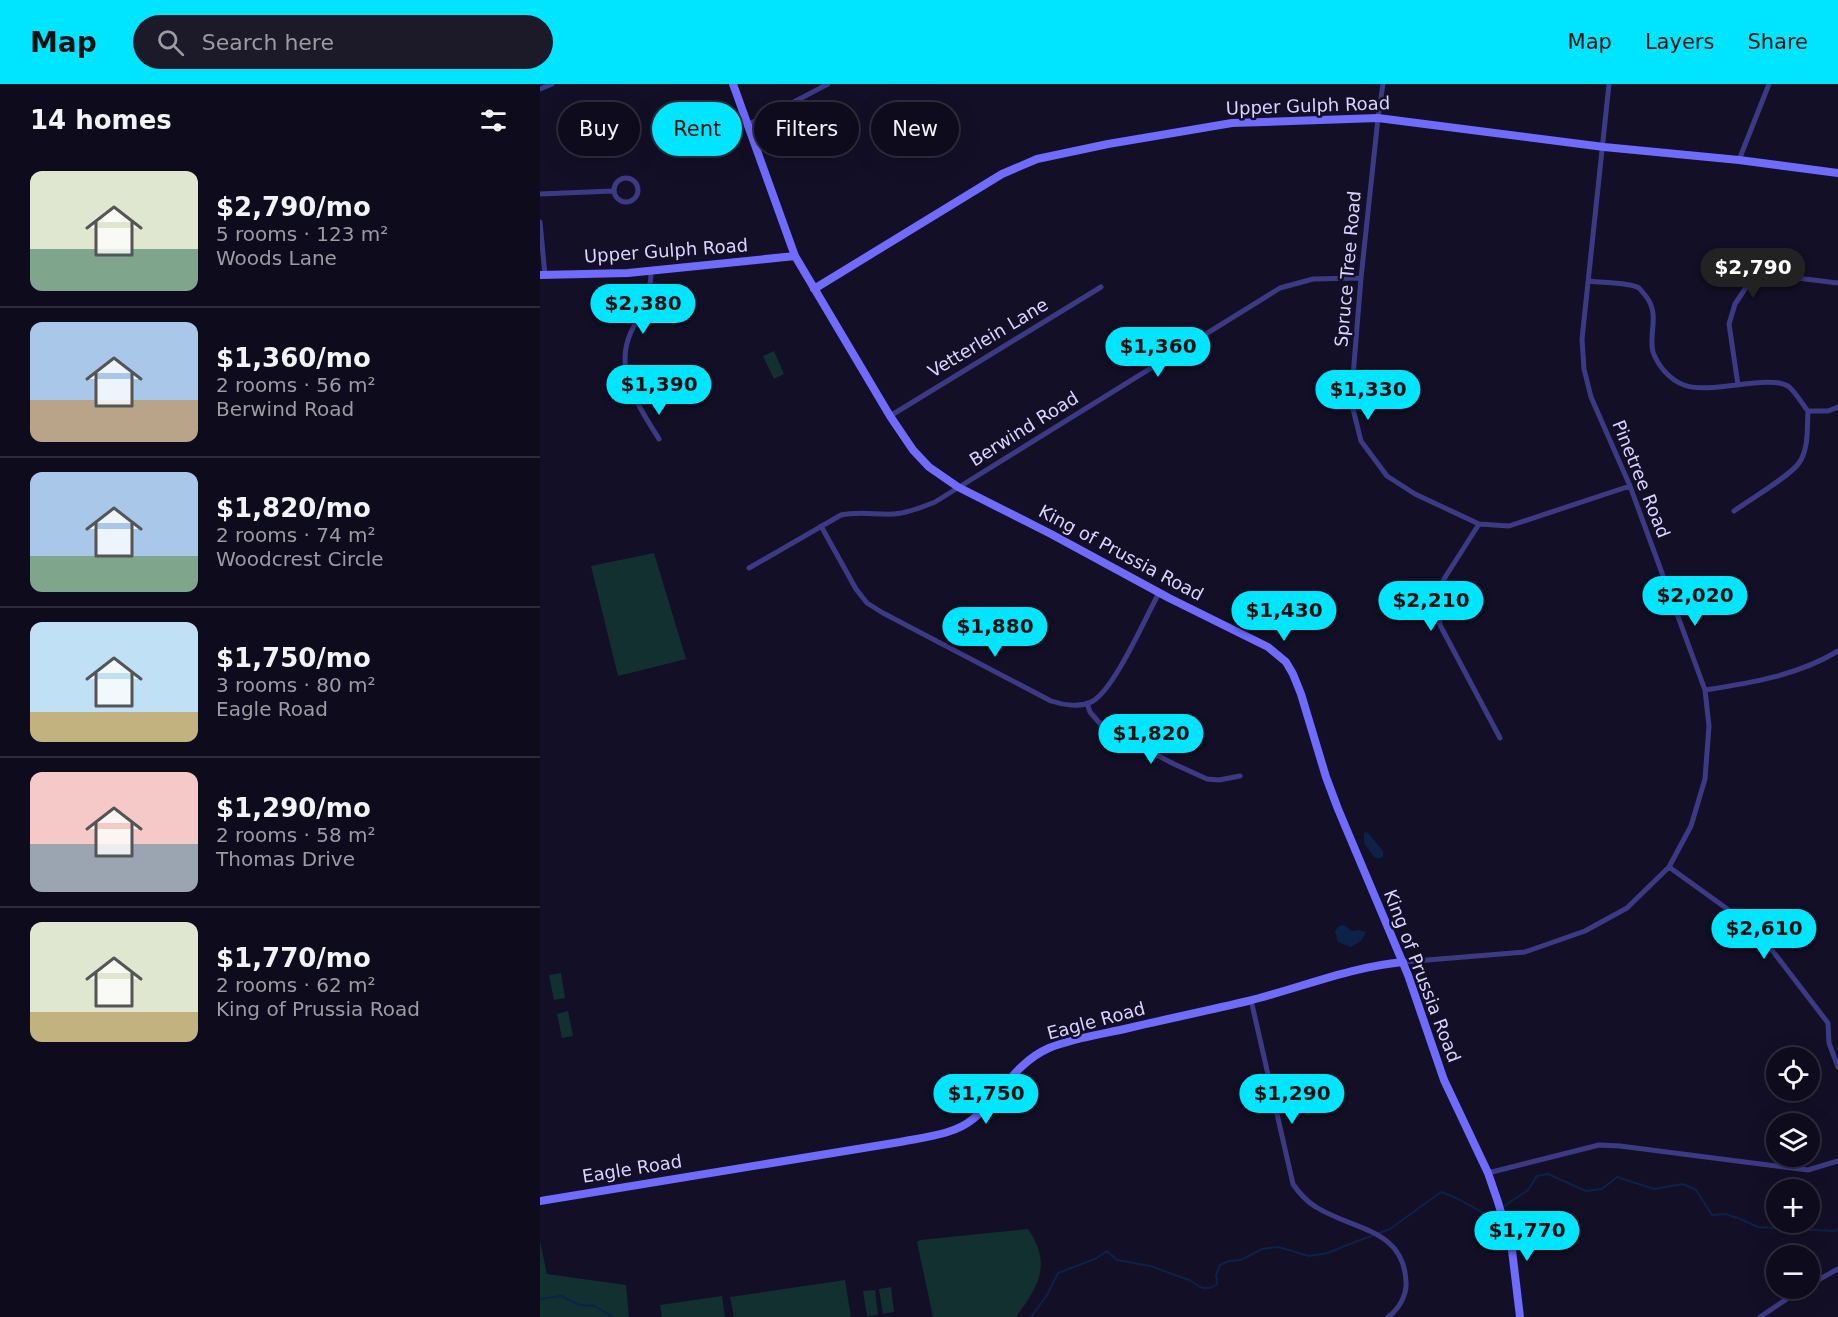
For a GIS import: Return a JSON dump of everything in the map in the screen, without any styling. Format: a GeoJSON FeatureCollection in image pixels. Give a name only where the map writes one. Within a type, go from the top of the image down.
{"type":"FeatureCollection","features":[{"type":"Feature","properties":{"kind":"street"},"geometry":{"type":"LineString","coordinates":[[540,89],[552,84]]}},
{"type":"Feature","properties":{"kind":"street","name":"King of Prussia Road"},"geometry":{"type":"LineString","coordinates":[[733,84],[795,256],[890,416],[913,450],[929,466],[958,487],[1051,534],[1159,593],[1268,647],[1286,662],[1301,694],[1330,788],[1403,962],[1444,1080],[1488,1173],[1502,1213],[1514,1261],[1521,1317]]}},
{"type":"Feature","properties":{"kind":"street"},"geometry":{"type":"LineString","coordinates":[[748,124],[828,84]]}},
{"type":"Feature","properties":{"kind":"street","name":"Spruce Tree Road"},"geometry":{"type":"LineString","coordinates":[[1383,84],[1361,278],[1351,401],[1361,441],[1387,476],[1415,494],[1479,524],[1509,526],[1630,486]]}},
{"type":"Feature","properties":{"kind":"street","name":"Pinetree Road"},"geometry":{"type":"LineString","coordinates":[[1403,962],[1524,952],[1585,931],[1627,908],[1670,867],[1691,826],[1705,779],[1709,726],[1706,690],[1630,486],[1591,397],[1584,369],[1582,339],[1609,84]]}},
{"type":"Feature","properties":{"kind":"street"},"geometry":{"type":"LineString","coordinates":[[1739,160],[1769,84]]}},
{"type":"Feature","properties":{"kind":"street","name":"Upper Gulph Road"},"geometry":{"type":"LineString","coordinates":[[814,289],[1002,174],[1037,159],[1108,144],[1232,123],[1378,118],[1604,147],[1739,160],[1838,173]]}},
{"type":"Feature","properties":{"kind":"street"},"geometry":{"type":"LineString","coordinates":[[621,179],[631,179],[638,188],[636,197],[626,203],[618,200],[613,191],[615,184],[621,179]]}},
{"type":"Feature","properties":{"kind":"street"},"geometry":{"type":"LineString","coordinates":[[540,194],[613,191]]}},
{"type":"Feature","properties":{"kind":"street"},"geometry":{"type":"LineString","coordinates":[[540,222],[542,275]]}},
{"type":"Feature","properties":{"kind":"street","name":"Upper Gulph Road"},"geometry":{"type":"LineString","coordinates":[[542,275],[628,273],[795,256]]}},
{"type":"Feature","properties":{"kind":"street"},"geometry":{"type":"LineString","coordinates":[[651,271],[649,293],[630,334],[624,361],[626,375],[638,405],[659,439]]}},
{"type":"Feature","properties":{"kind":"street"},"geometry":{"type":"LineString","coordinates":[[1738,385],[1729,324],[1735,304],[1747,286],[1771,275],[1838,283]]}},
{"type":"Feature","properties":{"kind":"street","name":"Berwind Road"},"geometry":{"type":"LineString","coordinates":[[748,568],[841,515],[854,512],[892,514],[910,512],[935,502],[1280,288],[1314,279],[1361,278]]}},
{"type":"Feature","properties":{"kind":"street"},"geometry":{"type":"LineString","coordinates":[[1589,281],[1639,288],[1650,301],[1653,317],[1653,352],[1665,374],[1683,385],[1699,387],[1773,382],[1788,386],[1808,411],[1805,448],[1800,462],[1789,473],[1734,511]]}},
{"type":"Feature","properties":{"kind":"street","name":"Vetterlein Lane"},"geometry":{"type":"LineString","coordinates":[[890,416],[1101,287]]}},
{"type":"Feature","properties":{"kind":"street"},"geometry":{"type":"LineString","coordinates":[[1808,411],[1828,411],[1838,407]]}},
{"type":"Feature","properties":{"kind":"street"},"geometry":{"type":"LineString","coordinates":[[1479,524],[1444,579],[1439,606],[1440,625],[1500,738]]}},
{"type":"Feature","properties":{"kind":"street"},"geometry":{"type":"LineString","coordinates":[[821,526],[856,589],[867,603],[1051,701],[1062,704],[1091,702],[1109,686],[1159,593]]}},
{"type":"Feature","properties":{"kind":"street"},"geometry":{"type":"LineString","coordinates":[[1706,690],[1753,682],[1800,669],[1838,651]]}},
{"type":"Feature","properties":{"kind":"street"},"geometry":{"type":"LineString","coordinates":[[1087,703],[1096,720],[1103,727],[1174,764],[1207,779],[1220,780],[1240,776]]}},
{"type":"Feature","properties":{"kind":"street"},"geometry":{"type":"LineString","coordinates":[[1670,867],[1744,921],[1765,941],[1828,1023],[1829,1043],[1838,1067]]}},
{"type":"Feature","properties":{"kind":"street","name":"Eagle Road"},"geometry":{"type":"LineString","coordinates":[[540,1201],[900,1142],[957,1129],[972,1120],[987,1106],[1019,1067],[1049,1048],[1081,1038],[1251,1000],[1382,964],[1403,962]]}},
{"type":"Feature","properties":{"kind":"street"},"geometry":{"type":"LineString","coordinates":[[1251,1000],[1293,1184],[1301,1195],[1316,1207],[1385,1239],[1399,1252],[1406,1268],[1407,1290],[1396,1312],[1388,1317]]}},
{"type":"Feature","properties":{"kind":"street"},"geometry":{"type":"LineString","coordinates":[[1488,1173],[1599,1145],[1808,1170],[1838,1161]]}},
{"type":"Feature","properties":{"kind":"street"},"geometry":{"type":"LineString","coordinates":[[1820,1279],[1838,1269]]}},
{"type":"Feature","properties":{"kind":"street"},"geometry":{"type":"LineString","coordinates":[[1760,1317],[1787,1299]]}},
{"type":"Feature","properties":{"kind":"green space"},"geometry":{"type":"Polygon","coordinates":[[[774,351],[784,374],[774,379],[763,356],[774,351]]]}},
{"type":"Feature","properties":{"kind":"green space"},"geometry":{"type":"Polygon","coordinates":[[[654,553],[686,659],[618,676],[591,566],[654,553]]]}},
{"type":"Feature","properties":{"kind":"green space"},"geometry":{"type":"Polygon","coordinates":[[[561,973],[565,998],[554,1000],[549,975],[561,973]]]}},
{"type":"Feature","properties":{"kind":"green space"},"geometry":{"type":"Polygon","coordinates":[[[568,1011],[573,1036],[562,1038],[557,1014],[568,1011]]]}},
{"type":"Feature","properties":{"kind":"green space"},"geometry":{"type":"Polygon","coordinates":[[[1028,1229],[1039,1253],[1040,1274],[1031,1295],[1016,1317],[933,1317],[917,1242],[1028,1229]]]}},
{"type":"Feature","properties":{"kind":"green space"},"geometry":{"type":"Polygon","coordinates":[[[540,1241],[547,1274],[626,1285],[629,1317],[540,1317],[540,1241]]]}},
{"type":"Feature","properties":{"kind":"green space"},"geometry":{"type":"Polygon","coordinates":[[[845,1280],[851,1317],[734,1317],[730,1297],[845,1280]]]}},
{"type":"Feature","properties":{"kind":"green space"},"geometry":{"type":"Polygon","coordinates":[[[891,1287],[894,1312],[883,1314],[879,1289],[891,1287]]]}},
{"type":"Feature","properties":{"kind":"green space"},"geometry":{"type":"Polygon","coordinates":[[[875,1290],[878,1315],[867,1316],[863,1291],[875,1290]]]}},
{"type":"Feature","properties":{"kind":"green space"},"geometry":{"type":"Polygon","coordinates":[[[722,1296],[725,1317],[662,1317],[660,1305],[722,1296]]]}},
{"type":"Feature","properties":{"kind":"water"},"geometry":{"type":"Polygon","coordinates":[[[1367,832],[1383,851],[1381,858],[1375,858],[1364,843],[1364,833],[1367,832]]]}},
{"type":"Feature","properties":{"kind":"water"},"geometry":{"type":"Polygon","coordinates":[[[1344,925],[1352,931],[1366,932],[1361,941],[1351,947],[1338,942],[1335,931],[1339,926],[1344,925]]]}},
{"type":"Feature","properties":{"kind":"waterway"},"geometry":{"type":"LineString","coordinates":[[1501,1208],[1528,1190],[1537,1176],[1548,1174],[1586,1191],[1602,1189],[1617,1177],[1654,1189],[1683,1184],[1696,1190],[1712,1215],[1726,1214],[1758,1227],[1835,1231],[1838,1229]]}},
{"type":"Feature","properties":{"kind":"waterway"},"geometry":{"type":"LineString","coordinates":[[1031,1317],[1047,1295],[1058,1273],[1095,1259],[1107,1251],[1117,1260],[1150,1266],[1189,1280],[1202,1288],[1210,1288],[1217,1284],[1216,1275],[1220,1265],[1229,1261],[1241,1260],[1262,1249],[1278,1247],[1309,1256],[1328,1253],[1390,1229],[1441,1192],[1490,1216],[1497,1211]]}},
{"type":"Feature","properties":{"kind":"waterway"},"geometry":{"type":"LineString","coordinates":[[540,1299],[561,1296],[580,1305],[595,1306],[613,1317]]}}]}
